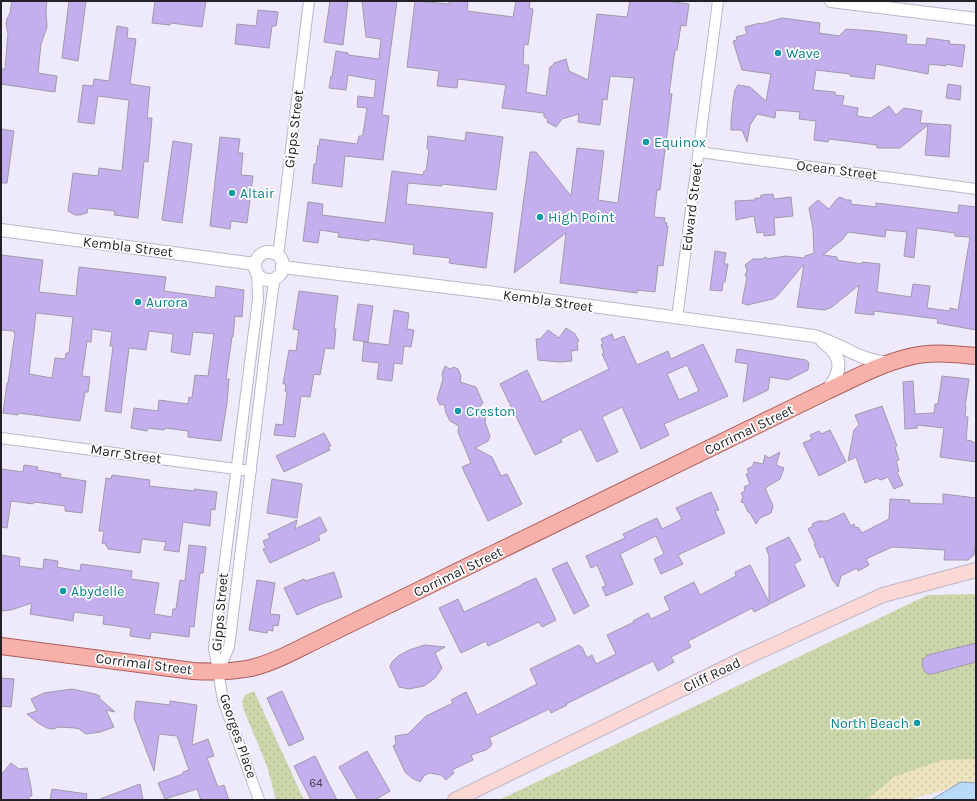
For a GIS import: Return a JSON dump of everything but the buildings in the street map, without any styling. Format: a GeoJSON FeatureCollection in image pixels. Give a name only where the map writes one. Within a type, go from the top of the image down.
{"type":"FeatureCollection","features":[{"type":"Feature","properties":{"kind":"main road","name":"Kembla Street"},"geometry":{"type":"LineString","coordinates":[[890,363],[910,357],[928,354],[976,356]]}},
{"type":"Feature","properties":{"kind":"main road","name":"Corrimal Street"},"geometry":{"type":"LineString","coordinates":[[1,646],[193,671],[218,672],[249,668],[281,658],[827,391],[890,363]]}},
{"type":"Feature","properties":{"kind":"main road","name":"Cliff Road"},"geometry":{"type":"LineString","coordinates":[[456,800],[745,658],[883,594],[976,570]]}},
{"type":"Feature","properties":{"kind":"street","name":"Gipps Street"},"geometry":{"type":"LineString","coordinates":[[218,672],[229,647],[272,296],[279,266],[309,1]]}},
{"type":"Feature","properties":{"kind":"street","name":"Edward Street"},"geometry":{"type":"LineString","coordinates":[[677,318],[718,1]]}},
{"type":"Feature","properties":{"kind":"street"},"geometry":{"type":"LineString","coordinates":[[831,1],[976,19]]}},
{"type":"Feature","properties":{"kind":"street","name":"Ocean Street"},"geometry":{"type":"LineString","coordinates":[[699,152],[976,188]]}},
{"type":"Feature","properties":{"kind":"street","name":"Kembla Street"},"geometry":{"type":"LineString","coordinates":[[1,230],[256,268]]}},
{"type":"Feature","properties":{"kind":"street"},"geometry":{"type":"LineString","coordinates":[[273,252],[279,266],[271,279],[263,278],[256,268],[259,255],[273,252]]}},
{"type":"Feature","properties":{"kind":"street","name":"Kembla Street"},"geometry":{"type":"LineString","coordinates":[[279,266],[814,336],[827,340],[870,361],[890,363]]}},
{"type":"Feature","properties":{"kind":"street","name":"Gipps Street"},"geometry":{"type":"LineString","coordinates":[[218,672],[214,648],[258,299],[256,268]]}},
{"type":"Feature","properties":{"kind":"street","name":"Kembla Street"},"geometry":{"type":"LineString","coordinates":[[814,336],[834,350],[838,357],[839,366],[837,375],[827,391]]}},
{"type":"Feature","properties":{"kind":"street","name":"Marr Street"},"geometry":{"type":"LineString","coordinates":[[1,438],[251,471]]}},
{"type":"Feature","properties":{"kind":"street","name":"Georges Place"},"geometry":{"type":"LineString","coordinates":[[218,672],[223,700],[259,800]]}},
{"type":"Feature","properties":{"kind":"sand","name":"North Beach"},"geometry":{"type":"Polygon","coordinates":[[[976,671],[976,781],[909,800],[824,800],[976,671]]]}},
{"type":"Feature","properties":{"kind":"green space"},"geometry":{"type":"Polygon","coordinates":[[[976,594],[976,759],[942,760],[894,777],[866,800],[499,800],[928,595],[976,594]]]}},
{"type":"Feature","properties":{"kind":"green space"},"geometry":{"type":"Polygon","coordinates":[[[254,691],[304,800],[276,800],[267,766],[243,708],[242,701],[245,695],[254,691]]]}},
{"type":"Feature","properties":{"kind":"water"},"geometry":{"type":"Polygon","coordinates":[[[961,782],[976,783],[976,800],[931,800],[961,782]]]}},
{"type":"Feature","properties":{"kind":"place","name":"Wave"},"geometry":{"type":"Point","coordinates":[778,53]}},
{"type":"Feature","properties":{"kind":"place","name":"Equinox"},"geometry":{"type":"Point","coordinates":[646,142]}},
{"type":"Feature","properties":{"kind":"place","name":"Altair"},"geometry":{"type":"Point","coordinates":[232,193]}},
{"type":"Feature","properties":{"kind":"place","name":"High Point"},"geometry":{"type":"Point","coordinates":[540,217]}},
{"type":"Feature","properties":{"kind":"place","name":"Aurora"},"geometry":{"type":"Point","coordinates":[138,302]}},
{"type":"Feature","properties":{"kind":"place","name":"Creston"},"geometry":{"type":"Point","coordinates":[458,411]}},
{"type":"Feature","properties":{"kind":"place","name":"Abydelle"},"geometry":{"type":"Point","coordinates":[63,591]}},
{"type":"Feature","properties":{"kind":"place","name":"North Beach"},"geometry":{"type":"Point","coordinates":[917,723]}}]}
